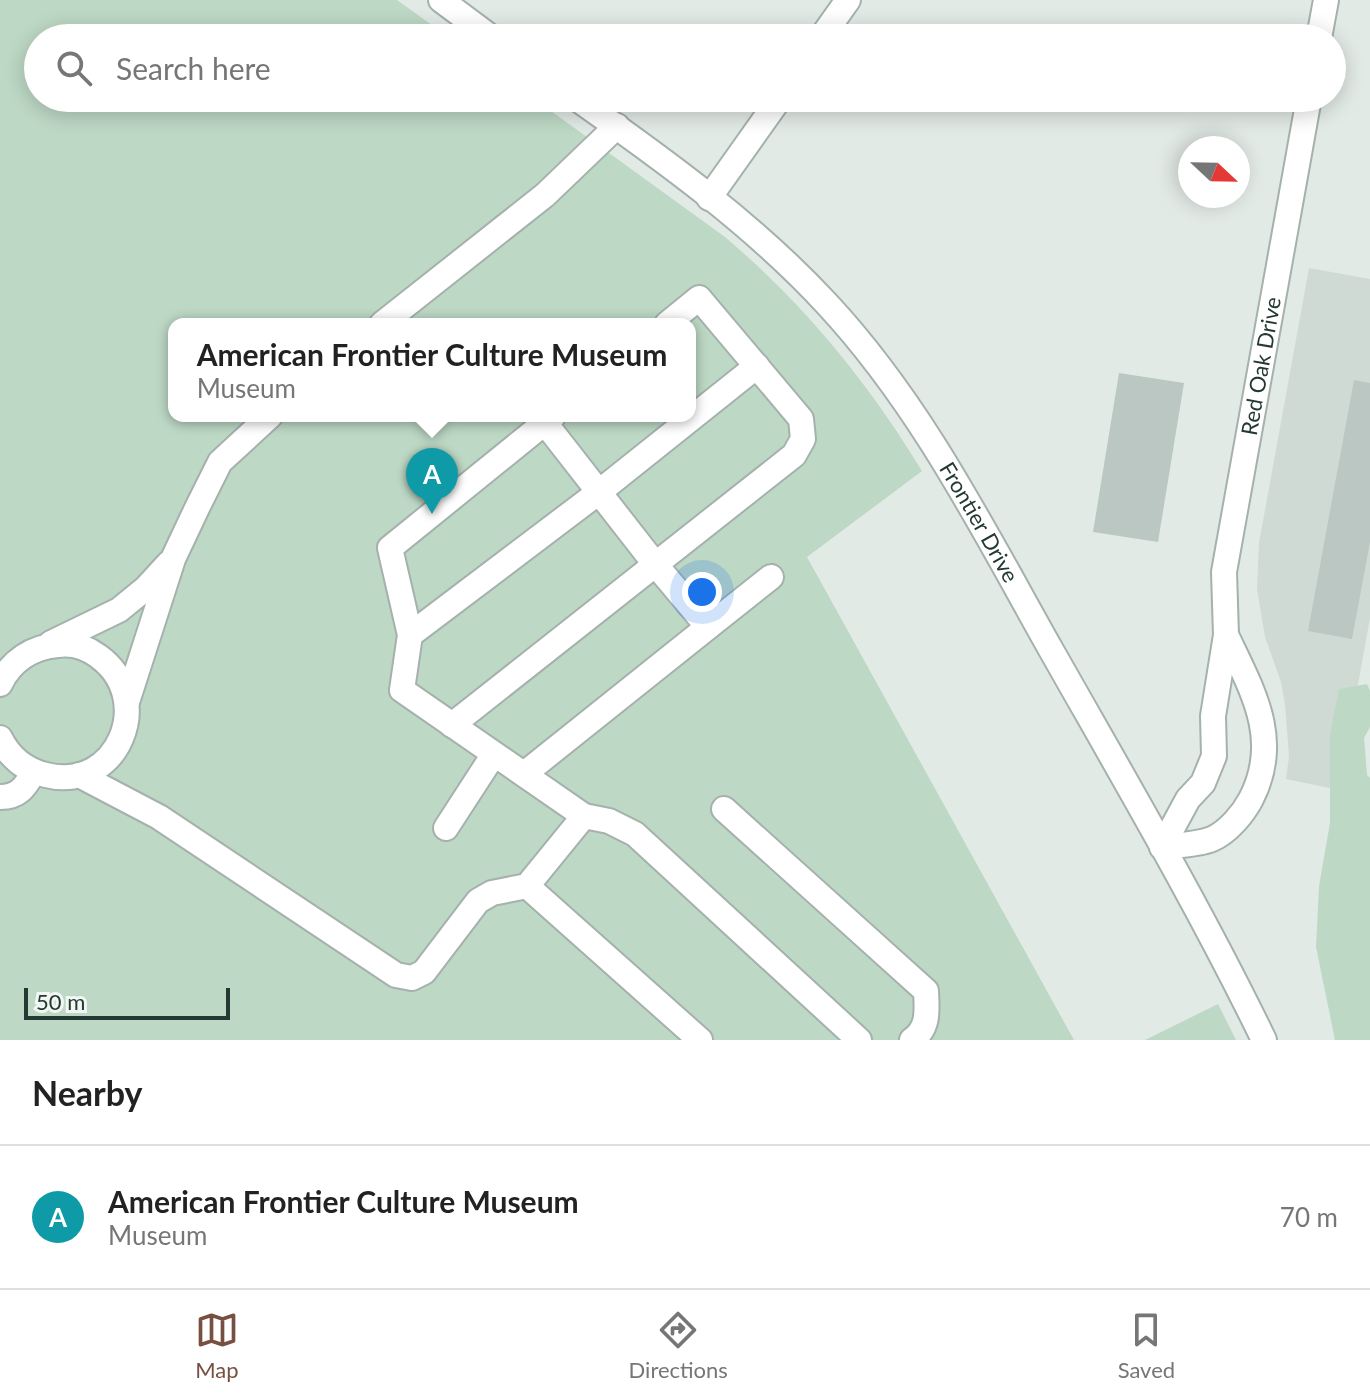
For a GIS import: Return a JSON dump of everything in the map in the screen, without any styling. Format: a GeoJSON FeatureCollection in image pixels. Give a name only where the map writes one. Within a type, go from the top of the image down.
{"type":"FeatureCollection","features":[{"type":"Feature","properties":{"kind":"street"},"geometry":{"type":"LineString","coordinates":[[441,0],[473,24]]}},
{"type":"Feature","properties":{"kind":"street"},"geometry":{"type":"LineString","coordinates":[[831,24],[848,0]]}},
{"type":"Feature","properties":{"kind":"street"},"geometry":{"type":"LineString","coordinates":[[1322,24],[1326,0]]}},
{"type":"Feature","properties":{"kind":"street","name":"Frontier Drive"},"geometry":{"type":"LineString","coordinates":[[596,112],[761,240],[838,317],[897,389],[940,454],[1162,847],[1264,1040]]}},
{"type":"Feature","properties":{"kind":"street"},"geometry":{"type":"LineString","coordinates":[[709,198],[770,112]]}},
{"type":"Feature","properties":{"kind":"street","name":"Red Oak Drive"},"geometry":{"type":"LineString","coordinates":[[1162,847],[1212,839],[1230,826],[1246,807],[1259,783],[1263,764],[1264,733],[1259,706],[1226,635],[1224,572],[1306,112]]}},
{"type":"Feature","properties":{"kind":"street"},"geometry":{"type":"LineString","coordinates":[[390,318],[545,195],[617,126]]}},
{"type":"Feature","properties":{"kind":"street"},"geometry":{"type":"LineString","coordinates":[[452,725],[794,455],[803,439],[801,419],[699,298],[674,318]]}},
{"type":"Feature","properties":{"kind":"street"},"geometry":{"type":"LineString","coordinates":[[696,415],[757,366]]}},
{"type":"Feature","properties":{"kind":"street"},"geometry":{"type":"LineString","coordinates":[[0,738],[18,762],[34,772],[56,777],[79,775],[100,765],[116,748],[126,727],[127,702],[173,559],[220,462],[263,422]]}},
{"type":"Feature","properties":{"kind":"street"},"geometry":{"type":"LineString","coordinates":[[545,422],[390,548],[410,635],[402,690],[584,816],[609,821],[635,834],[859,1040]]}},
{"type":"Feature","properties":{"kind":"street"},"geometry":{"type":"LineString","coordinates":[[551,422],[599,492],[708,627]]}},
{"type":"Feature","properties":{"kind":"street"},"geometry":{"type":"LineString","coordinates":[[410,635],[687,422]]}},
{"type":"Feature","properties":{"kind":"street"},"geometry":{"type":"LineString","coordinates":[[0,684],[23,655],[119,610],[146,588],[173,559]]}},
{"type":"Feature","properties":{"kind":"street"},"geometry":{"type":"LineString","coordinates":[[524,774],[771,577]]}},
{"type":"Feature","properties":{"kind":"street","name":"Red Oak Drive"},"geometry":{"type":"LineString","coordinates":[[1162,847],[1188,799],[1210,770],[1214,756],[1213,716],[1226,635]]}},
{"type":"Feature","properties":{"kind":"street"},"geometry":{"type":"LineString","coordinates":[[44,646],[67,644],[90,650],[109,663],[122,682],[127,702]]}},
{"type":"Feature","properties":{"kind":"street"},"geometry":{"type":"LineString","coordinates":[[446,828],[494,754]]}},
{"type":"Feature","properties":{"kind":"street"},"geometry":{"type":"LineString","coordinates":[[0,797],[22,791],[34,772]]}},
{"type":"Feature","properties":{"kind":"street"},"geometry":{"type":"LineString","coordinates":[[79,775],[159,817],[404,978],[417,977],[424,972],[478,901],[492,893],[527,886],[584,816]]}},
{"type":"Feature","properties":{"kind":"street"},"geometry":{"type":"LineString","coordinates":[[724,809],[926,991],[928,1020],[912,1040]]}},
{"type":"Feature","properties":{"kind":"street"},"geometry":{"type":"LineString","coordinates":[[527,886],[700,1040]]}},
{"type":"Feature","properties":{"kind":"shaded area"},"geometry":{"type":"Polygon","coordinates":[[[1309,268],[1370,279],[1370,618],[1339,790],[1286,779],[1289,757],[1285,704],[1281,682],[1265,637],[1257,589],[1259,543],[1309,268]]]}},
{"type":"Feature","properties":{"kind":"green space"},"geometry":{"type":"Polygon","coordinates":[[[0,0],[397,0],[430,24],[24,24],[24,112],[552,112],[725,237],[782,289],[857,376],[922,471],[807,557],[1074,1040],[0,1040],[0,0]]]}},
{"type":"Feature","properties":{"kind":"green space"},"geometry":{"type":"Polygon","coordinates":[[[1367,684],[1370,691],[1370,727],[1364,738],[1367,775],[1370,778],[1370,1040],[1335,1040],[1316,947],[1319,886],[1330,823],[1330,734],[1339,689],[1367,684]]]}},
{"type":"Feature","properties":{"kind":"green space"},"geometry":{"type":"Polygon","coordinates":[[[1218,1004],[1236,1040],[1145,1040],[1218,1004]]]}},
{"type":"Feature","properties":{"kind":"building"},"geometry":{"type":"Polygon","coordinates":[[[1119,373],[1184,383],[1158,542],[1093,532],[1119,373]]]}},
{"type":"Feature","properties":{"kind":"building"},"geometry":{"type":"Polygon","coordinates":[[[1354,380],[1370,383],[1370,542],[1352,639],[1308,631],[1354,380]]]}},
{"type":"Feature","properties":{"kind":"place","name":"American Frontier Culture Museum"},"geometry":{"type":"Point","coordinates":[432,514]}}]}
